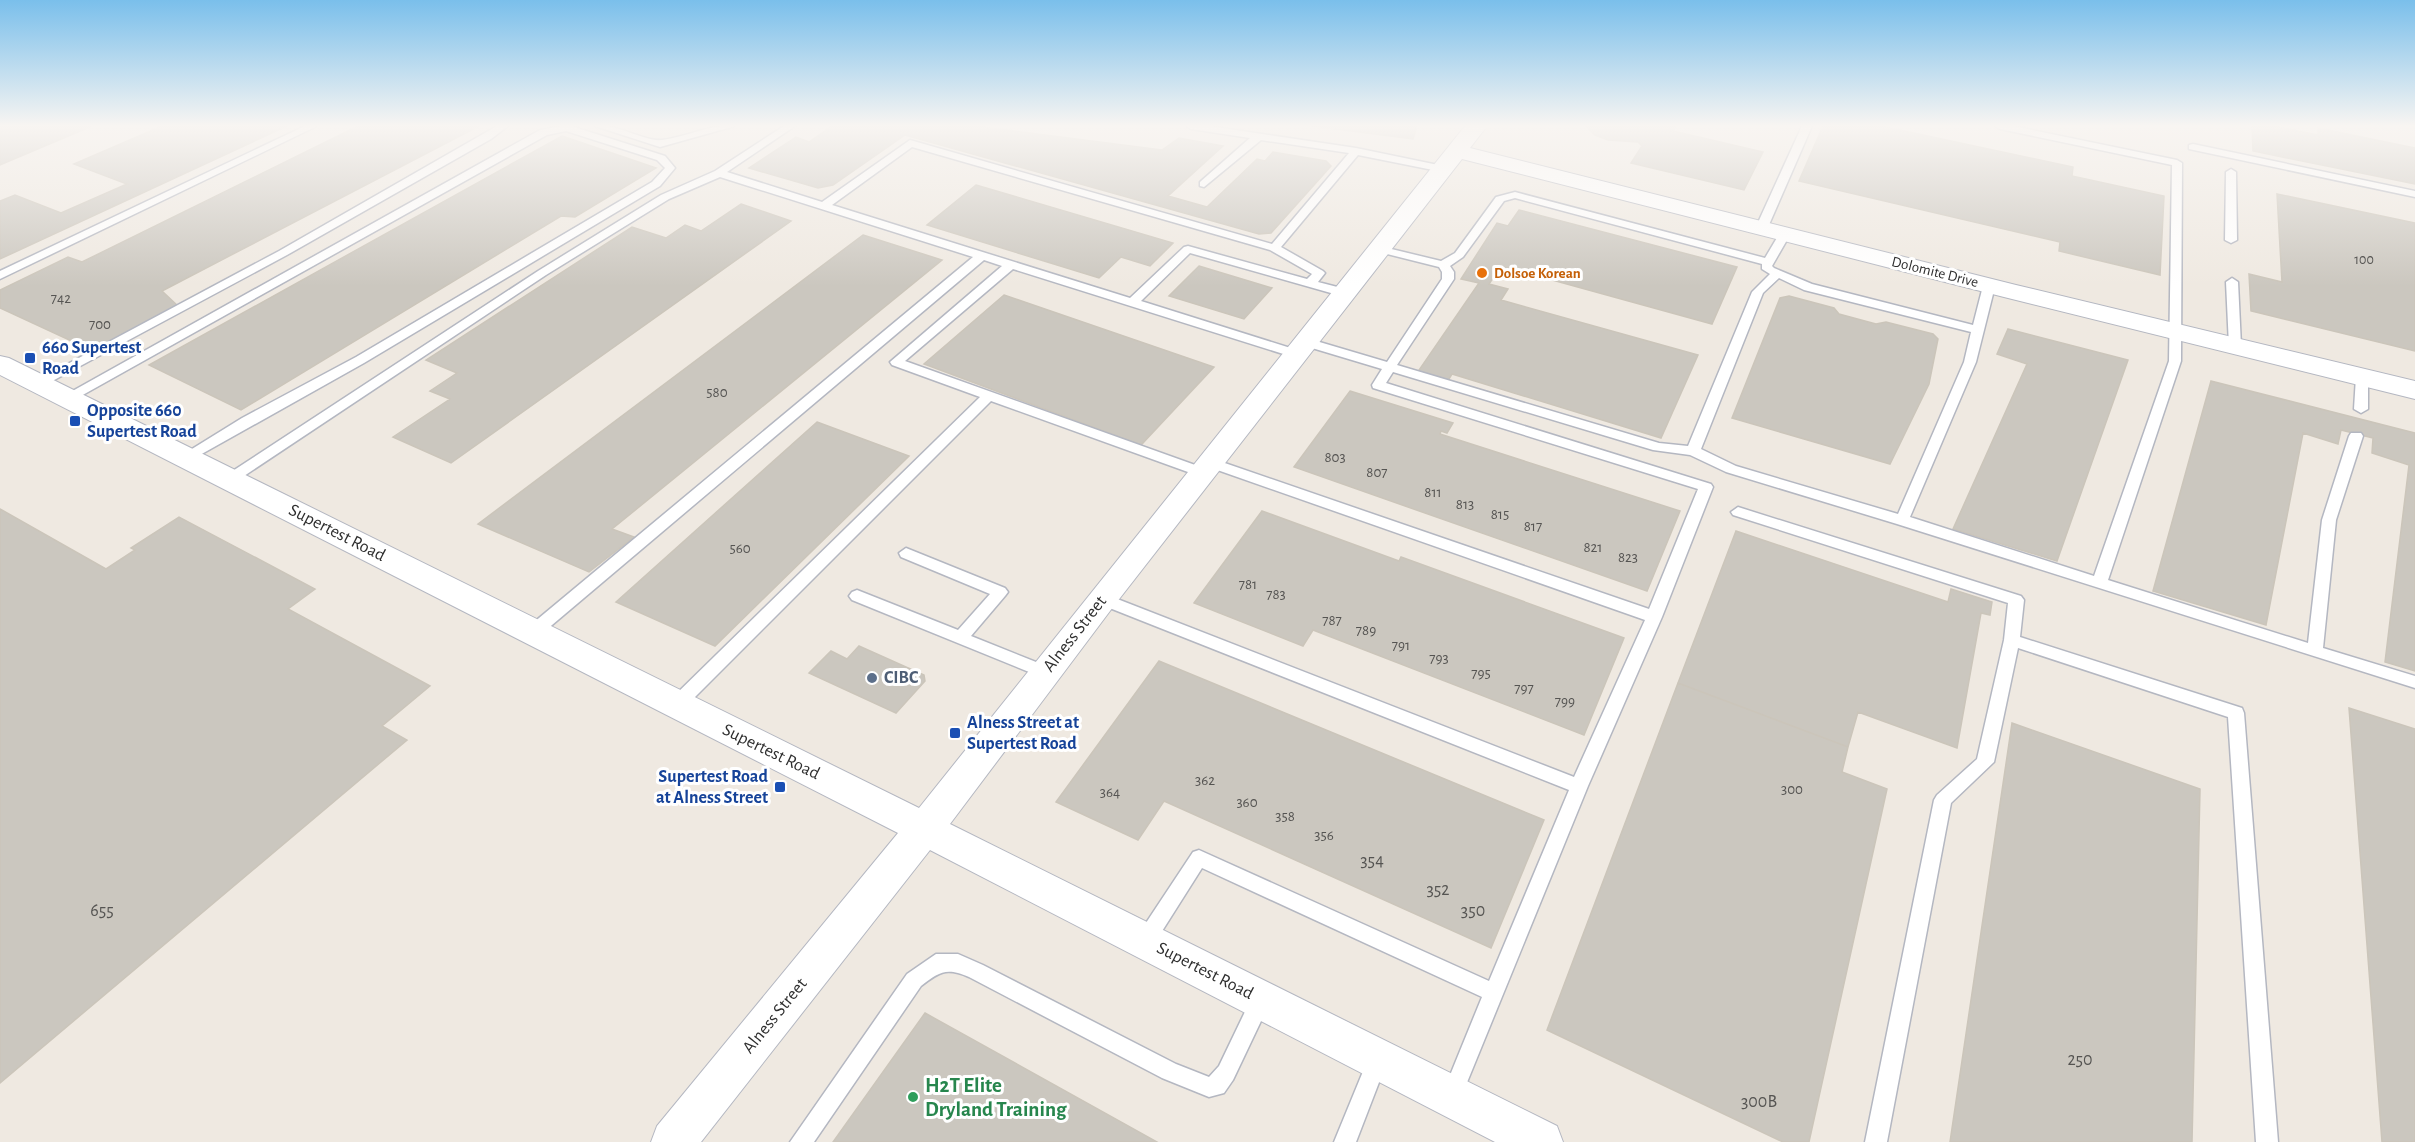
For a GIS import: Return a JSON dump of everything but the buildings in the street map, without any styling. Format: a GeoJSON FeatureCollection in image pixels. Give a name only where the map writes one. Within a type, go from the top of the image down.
{"type":"FeatureCollection","features":[{"type":"Feature","properties":{"kind":"street","name":"Alness Street"},"geometry":{"type":"LineString","coordinates":[[673,1142],[925,828],[1102,599],[1435,179]]}},
{"type":"Feature","properties":{"kind":"street","name":"Dolomite Drive"},"geometry":{"type":"LineString","coordinates":[[1539,179],[1774,230],[2415,390]]}},
{"type":"Feature","properties":{"kind":"street","name":"Supertest Road"},"geometry":{"type":"LineString","coordinates":[[0,364],[925,828],[1541,1142]]}},
{"type":"Feature","properties":{"kind":"lane"},"geometry":{"type":"LineString","coordinates":[[0,275],[200,179]]}},
{"type":"Feature","properties":{"kind":"lane"},"geometry":{"type":"LineString","coordinates":[[38,383],[283,253],[413,179]]}},
{"type":"Feature","properties":{"kind":"lane"},"geometry":{"type":"LineString","coordinates":[[67,398],[459,179]]}},
{"type":"Feature","properties":{"kind":"lane"},"geometry":{"type":"LineString","coordinates":[[186,457],[360,360],[661,179]]}},
{"type":"Feature","properties":{"kind":"lane"},"geometry":{"type":"LineString","coordinates":[[230,479],[542,273],[665,197],[705,179]]}},
{"type":"Feature","properties":{"kind":"lane"},"geometry":{"type":"LineString","coordinates":[[738,179],[1132,303],[1301,348],[1390,367],[1659,447],[1693,451],[1731,469],[1902,520],[2415,682]]}},
{"type":"Feature","properties":{"kind":"lane"},"geometry":{"type":"LineString","coordinates":[[822,207],[860,179]]}},
{"type":"Feature","properties":{"kind":"lane"},"geometry":{"type":"LineString","coordinates":[[1036,179],[1274,248],[1319,273],[1309,284]]}},
{"type":"Feature","properties":{"kind":"lane"},"geometry":{"type":"LineString","coordinates":[[1204,184],[1209,179]]}},
{"type":"Feature","properties":{"kind":"lane"},"geometry":{"type":"LineString","coordinates":[[1274,248],[1332,179]]}},
{"type":"Feature","properties":{"kind":"lane"},"geometry":{"type":"LineString","coordinates":[[1693,451],[1758,292],[1772,268],[1774,230],[1790,179]]}},
{"type":"Feature","properties":{"kind":"lane"},"geometry":{"type":"LineString","coordinates":[[2099,583],[2175,361],[2177,179]]}},
{"type":"Feature","properties":{"kind":"lane"},"geometry":{"type":"LineString","coordinates":[[2231,179],[2231,240]]}},
{"type":"Feature","properties":{"kind":"lane"},"geometry":{"type":"LineString","coordinates":[[2346,179],[2415,194]]}},
{"type":"Feature","properties":{"kind":"lane"},"geometry":{"type":"LineString","coordinates":[[1443,265],[1460,255],[1500,199],[1515,195],[1772,268],[1808,287],[1978,330]]}},
{"type":"Feature","properties":{"kind":"lane"},"geometry":{"type":"LineString","coordinates":[[1132,303],[1188,249],[1345,293]]}},
{"type":"Feature","properties":{"kind":"lane"},"geometry":{"type":"LineString","coordinates":[[1379,249],[1443,265],[1449,272],[1448,279],[1378,385],[1706,487],[1654,617],[1579,786],[1452,1096]]}},
{"type":"Feature","properties":{"kind":"lane"},"geometry":{"type":"LineString","coordinates":[[533,632],[981,256]]}},
{"type":"Feature","properties":{"kind":"lane"},"geometry":{"type":"LineString","coordinates":[[1010,265],[896,362],[989,396],[1654,617]]}},
{"type":"Feature","properties":{"kind":"lane"},"geometry":{"type":"LineString","coordinates":[[2232,282],[2235,346]]}},
{"type":"Feature","properties":{"kind":"lane"},"geometry":{"type":"LineString","coordinates":[[1902,520],[1970,362],[1989,285]]}},
{"type":"Feature","properties":{"kind":"lane"},"geometry":{"type":"LineString","coordinates":[[2361,409],[2362,377]]}},
{"type":"Feature","properties":{"kind":"lane"},"geometry":{"type":"LineString","coordinates":[[676,705],[989,396]]}},
{"type":"Feature","properties":{"kind":"lane"},"geometry":{"type":"LineString","coordinates":[[2315,651],[2329,520],[2356,436]]}},
{"type":"Feature","properties":{"kind":"lane"},"geometry":{"type":"LineString","coordinates":[[1738,512],[2016,600],[2012,640],[1985,762],[1943,800],[1876,1142]]}},
{"type":"Feature","properties":{"kind":"lane"},"geometry":{"type":"LineString","coordinates":[[906,553],[1000,591],[961,637]]}},
{"type":"Feature","properties":{"kind":"lane"},"geometry":{"type":"LineString","coordinates":[[857,596],[1045,672]]}},
{"type":"Feature","properties":{"kind":"lane"},"geometry":{"type":"LineString","coordinates":[[1102,599],[1579,786]]}},
{"type":"Feature","properties":{"kind":"lane"},"geometry":{"type":"LineString","coordinates":[[2012,640],[2236,713],[2268,1142]]}},
{"type":"Feature","properties":{"kind":"lane"},"geometry":{"type":"LineString","coordinates":[[1145,941],[1199,858],[1494,993]]}},
{"type":"Feature","properties":{"kind":"lane"},"geometry":{"type":"LineString","coordinates":[[801,1142],[914,980],[936,963],[958,963],[976,970],[1169,1071],[1209,1087],[1217,1086],[1226,1072],[1262,1000]]}},
{"type":"Feature","properties":{"kind":"lane"},"geometry":{"type":"LineString","coordinates":[[1345,1142],[1378,1059]]}},
{"type":"Feature","properties":{"kind":"place","name":"Dolsoe Korean"},"geometry":{"type":"Point","coordinates":[1482,273]}},
{"type":"Feature","properties":{"kind":"place","name":"660 Supertest Road"},"geometry":{"type":"Point","coordinates":[30,358]}},
{"type":"Feature","properties":{"kind":"place","name":"Opposite 660 Supertest Road"},"geometry":{"type":"Point","coordinates":[75,421]}},
{"type":"Feature","properties":{"kind":"place","name":"CIBC"},"geometry":{"type":"Point","coordinates":[872,678]}},
{"type":"Feature","properties":{"kind":"place","name":"Alness Street at Supertest Road"},"geometry":{"type":"Point","coordinates":[955,733]}},
{"type":"Feature","properties":{"kind":"place","name":"Supertest Road at Alness Street"},"geometry":{"type":"Point","coordinates":[780,787]}},
{"type":"Feature","properties":{"kind":"place","name":"H2T Elite Dryland Training"},"geometry":{"type":"Point","coordinates":[913,1097]}}]}
